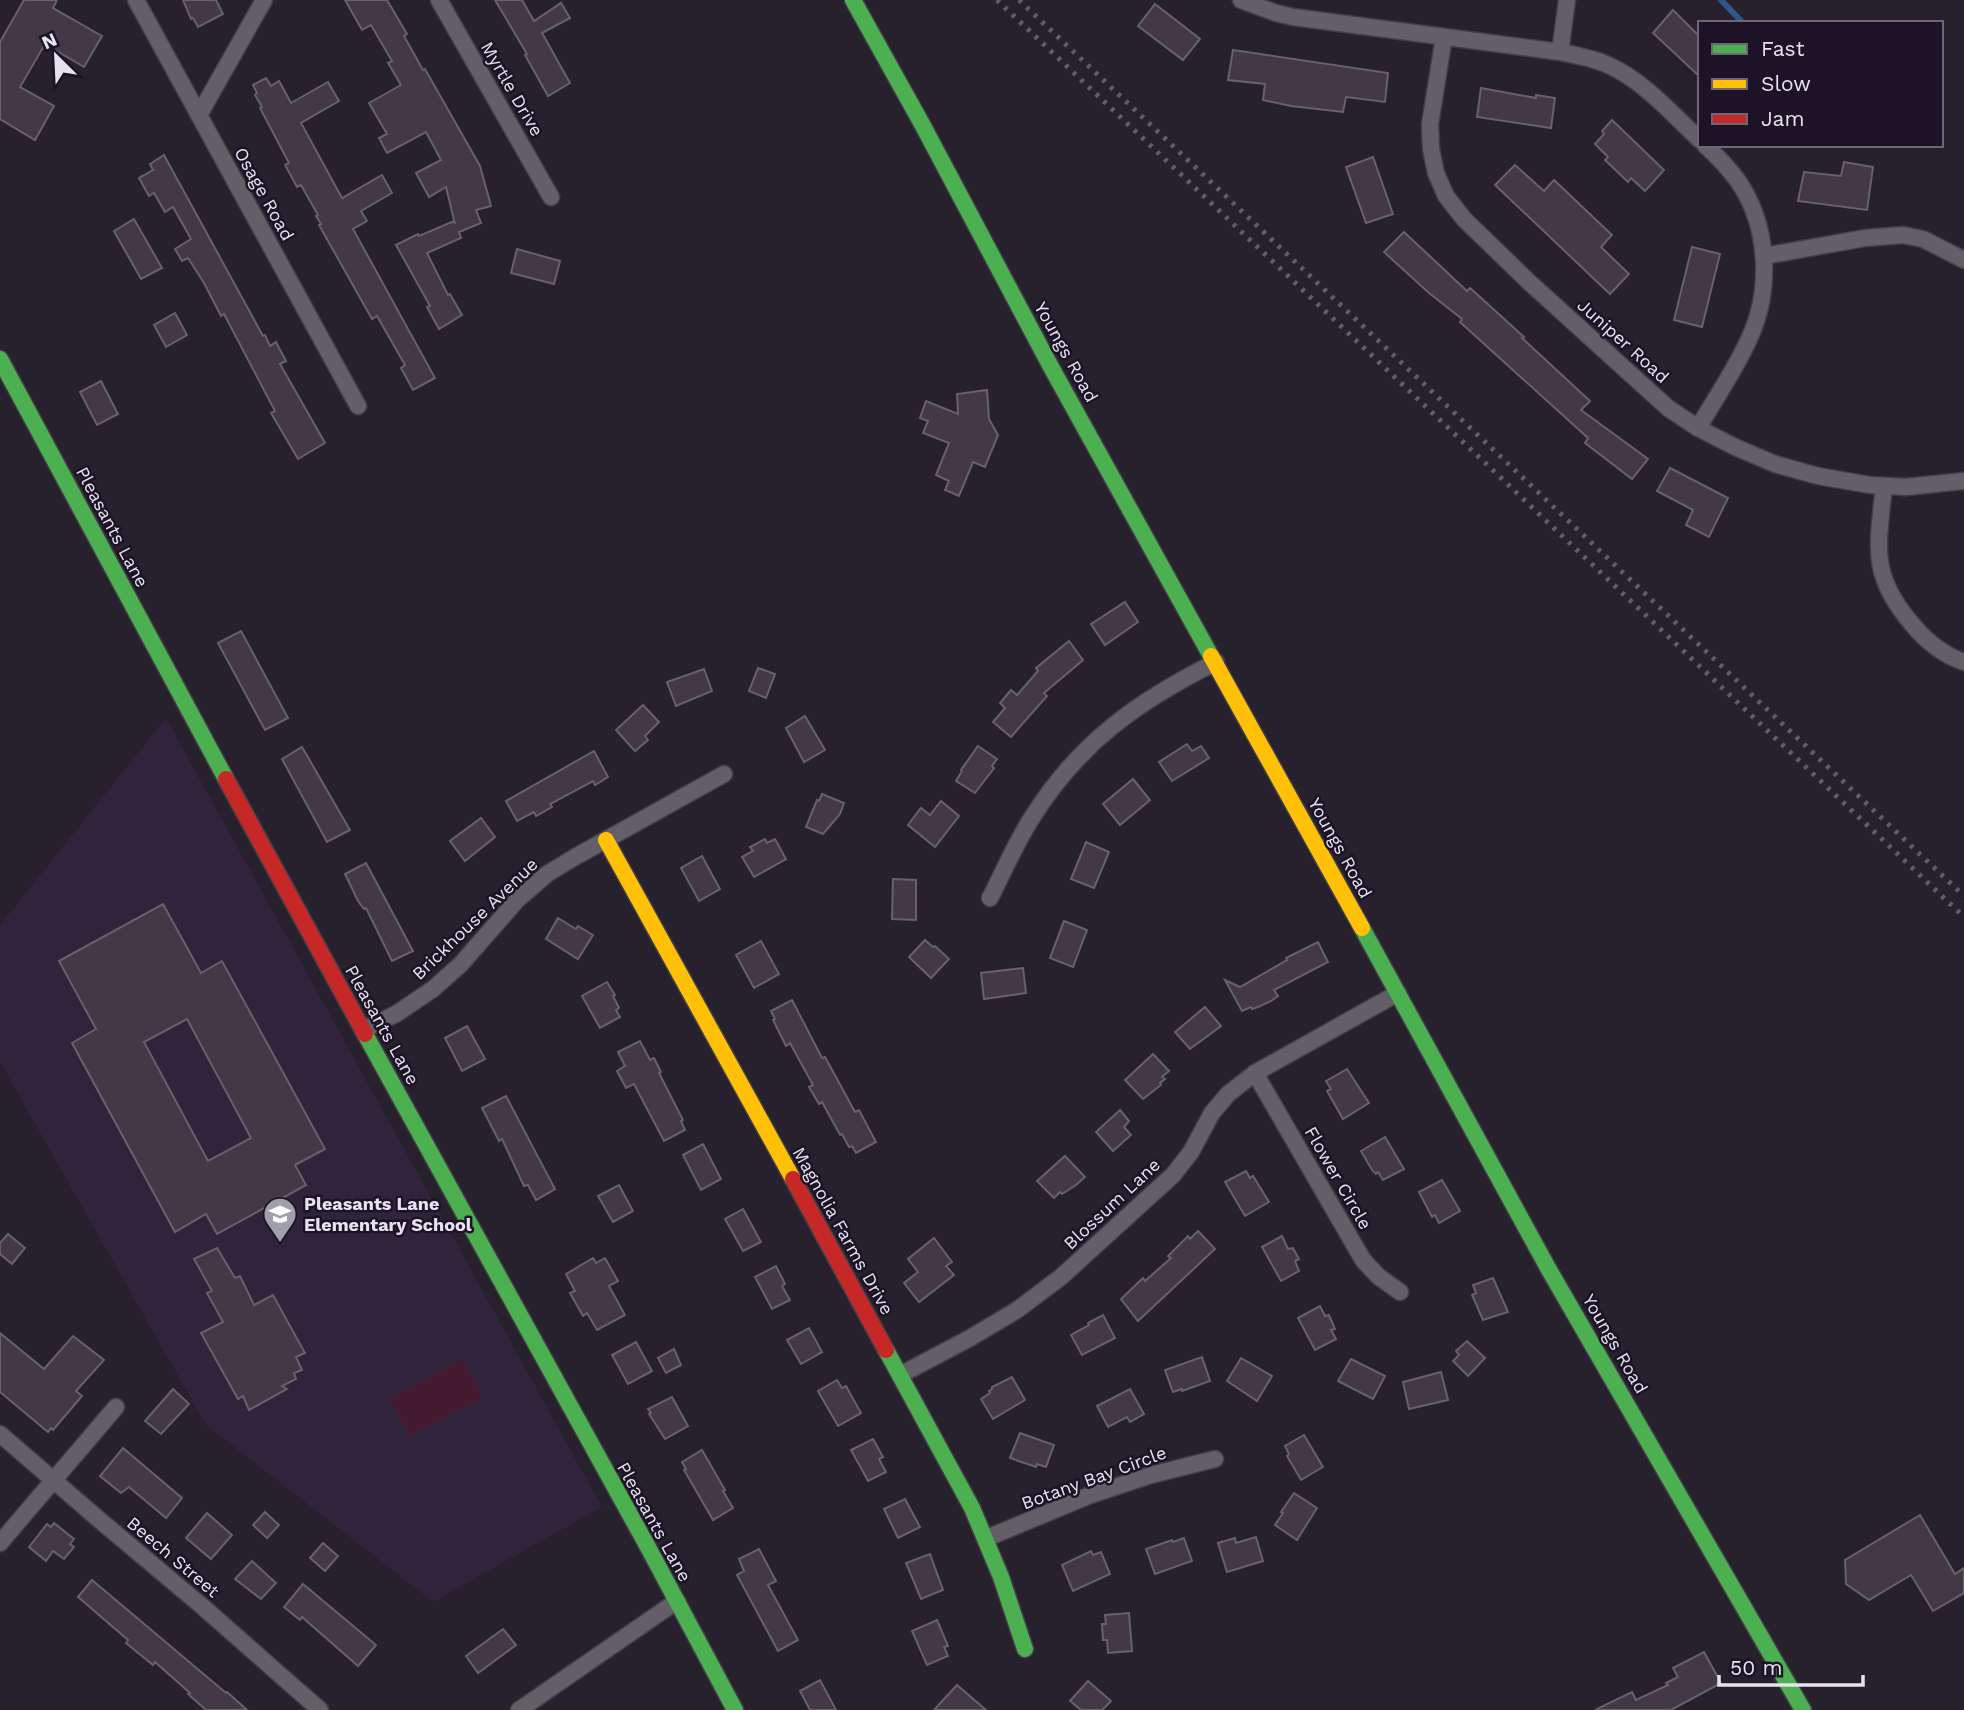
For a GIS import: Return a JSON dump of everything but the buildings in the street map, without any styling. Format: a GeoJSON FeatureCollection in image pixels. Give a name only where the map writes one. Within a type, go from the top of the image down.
{"type":"FeatureCollection","features":[{"type":"Feature","properties":{"kind":"street","name":"Osage Road"},"geometry":{"type":"LineString","coordinates":[[136,0],[358,406]]}},
{"type":"Feature","properties":{"kind":"street"},"geometry":{"type":"LineString","coordinates":[[200,115],[264,0]]}},
{"type":"Feature","properties":{"kind":"street","name":"Myrtle Drive"},"geometry":{"type":"LineString","coordinates":[[439,0],[551,197]]}},
{"type":"Feature","properties":{"kind":"street","name":"Youngs Road"},"geometry":{"type":"LineString","coordinates":[[853,0],[1051,367],[1548,1268],[1796,1708]]}},
{"type":"Feature","properties":{"kind":"street"},"geometry":{"type":"LineString","coordinates":[[1241,0],[1276,13],[1560,51],[1607,65],[1634,80],[1698,138]]}},
{"type":"Feature","properties":{"kind":"street"},"geometry":{"type":"LineString","coordinates":[[1560,51],[1567,0]]}},
{"type":"Feature","properties":{"kind":"street","name":"Juniper Road"},"geometry":{"type":"LineString","coordinates":[[1444,37],[1430,124],[1436,173],[1446,196],[1464,219],[1668,408],[1698,428],[1735,447],[1775,464],[1818,476],[1906,487],[1964,481]]}},
{"type":"Feature","properties":{"kind":"street"},"geometry":{"type":"LineString","coordinates":[[1698,428],[1750,337],[1764,284],[1764,256],[1751,204],[1738,182],[1707,147]]}},
{"type":"Feature","properties":{"kind":"street"},"geometry":{"type":"LineString","coordinates":[[1764,256],[1865,238],[1903,235],[1923,239],[1964,260]]}},
{"type":"Feature","properties":{"kind":"street","name":"Pleasants Lane"},"geometry":{"type":"LineString","coordinates":[[0,359],[734,1709]]}},
{"type":"Feature","properties":{"kind":"street"},"geometry":{"type":"LineString","coordinates":[[1884,486],[1878,546],[1885,583],[1895,605],[1930,643],[1951,658],[1964,662]]}},
{"type":"Feature","properties":{"kind":"street"},"geometry":{"type":"LineString","coordinates":[[990,898],[1032,818],[1056,782],[1079,756],[1131,710],[1176,682],[1216,662]]}},
{"type":"Feature","properties":{"kind":"street","name":"Brickhouse Avenue"},"geometry":{"type":"LineString","coordinates":[[363,1030],[396,1014],[433,989],[461,964],[517,900],[547,874],[724,774]]}},
{"type":"Feature","properties":{"kind":"street","name":"Magnolia Farms Drive"},"geometry":{"type":"LineString","coordinates":[[606,840],[972,1508],[1006,1587],[1025,1649]]}},
{"type":"Feature","properties":{"kind":"street","name":"Blossum Lane"},"geometry":{"type":"LineString","coordinates":[[900,1375],[1017,1310],[1061,1277],[1173,1175],[1191,1152],[1212,1114],[1227,1094],[1255,1073],[1398,993]]}},
{"type":"Feature","properties":{"kind":"street","name":"Flower Circle"},"geometry":{"type":"LineString","coordinates":[[1255,1073],[1363,1260],[1378,1276],[1400,1292]]}},
{"type":"Feature","properties":{"kind":"street"},"geometry":{"type":"LineString","coordinates":[[0,1543],[116,1407]]}},
{"type":"Feature","properties":{"kind":"street","name":"Beech Street"},"geometry":{"type":"LineString","coordinates":[[0,1434],[320,1710]]}},
{"type":"Feature","properties":{"kind":"street","name":"Botany Bay Circle"},"geometry":{"type":"LineString","coordinates":[[987,1538],[1088,1496],[1151,1475],[1215,1459]]}},
{"type":"Feature","properties":{"kind":"street"},"geometry":{"type":"LineString","coordinates":[[519,1710],[677,1601]]}},
{"type":"Feature","properties":{"kind":"shaded area","name":"Pleasants Lane Elementary School"},"geometry":{"type":"Polygon","coordinates":[[[166,718],[602,1507],[433,1602],[206,1425],[0,1062],[0,925],[166,718]]]}},
{"type":"Feature","properties":{"kind":"shaded area"},"geometry":{"type":"Polygon","coordinates":[[[462,1359],[483,1397],[410,1436],[389,1399],[462,1359]]]}},
{"type":"Feature","properties":{"kind":"waterway"},"geometry":{"type":"LineString","coordinates":[[1721,0],[1741,21]]}},
{"type":"Feature","properties":{"kind":"railway"},"geometry":{"type":"LineString","coordinates":[[997,0],[1964,917]]}},
{"type":"Feature","properties":{"kind":"railway"},"geometry":{"type":"LineString","coordinates":[[1019,0],[1964,896]]}},
{"type":"Feature","properties":{"kind":"traffic: fast"},"geometry":{"type":"LineString","coordinates":[[853,0],[1211,656]]}},
{"type":"Feature","properties":{"kind":"traffic: fast"},"geometry":{"type":"LineString","coordinates":[[0,359],[226,779]]}},
{"type":"Feature","properties":{"kind":"traffic: fast"},"geometry":{"type":"LineString","coordinates":[[1362,928],[1548,1268],[1803,1710]]}},
{"type":"Feature","properties":{"kind":"traffic: fast"},"geometry":{"type":"LineString","coordinates":[[365,1034],[735,1710]]}},
{"type":"Feature","properties":{"kind":"traffic: fast"},"geometry":{"type":"LineString","coordinates":[[886,1350],[972,1508],[1001,1577],[1025,1649]]}},
{"type":"Feature","properties":{"kind":"traffic: slow"},"geometry":{"type":"LineString","coordinates":[[1211,656],[1362,928]]}},
{"type":"Feature","properties":{"kind":"traffic: slow"},"geometry":{"type":"LineString","coordinates":[[606,840],[793,1179]]}},
{"type":"Feature","properties":{"kind":"traffic: jam"},"geometry":{"type":"LineString","coordinates":[[226,779],[365,1034]]}},
{"type":"Feature","properties":{"kind":"traffic: jam"},"geometry":{"type":"LineString","coordinates":[[793,1179],[886,1350]]}},
{"type":"Feature","properties":{"kind":"place","name":"Pleasants Lane Elementary School"},"geometry":{"type":"Point","coordinates":[280,1244]}}]}
